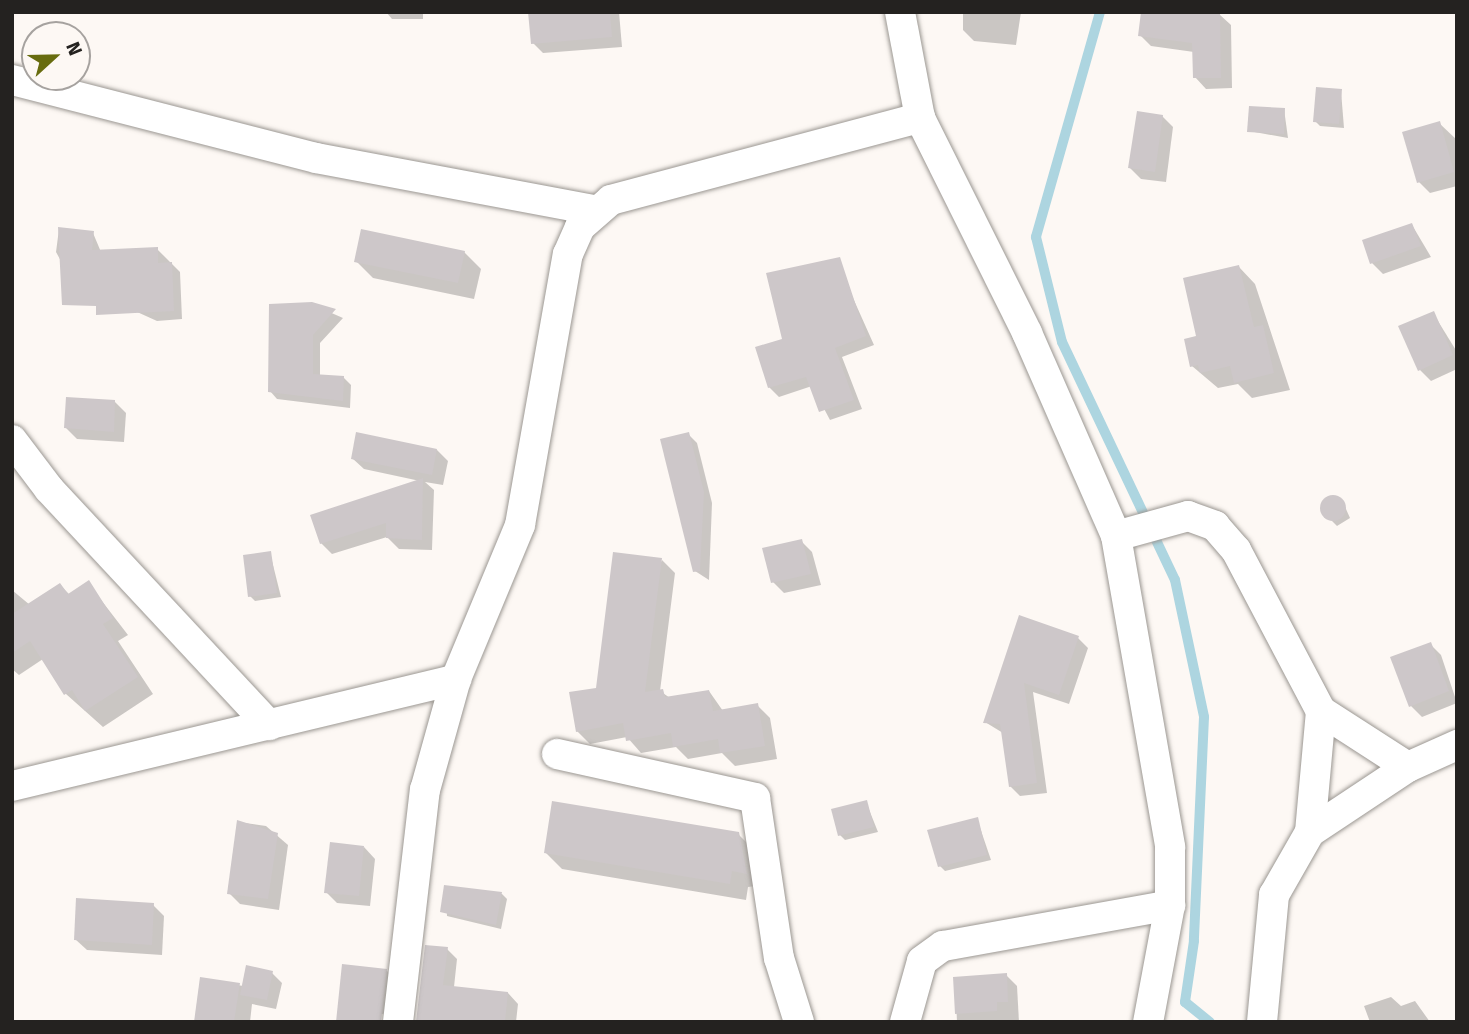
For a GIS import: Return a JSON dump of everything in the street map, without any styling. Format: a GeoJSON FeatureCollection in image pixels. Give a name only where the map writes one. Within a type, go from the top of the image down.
{"type":"FeatureCollection","features":[{"type":"Feature","properties":{"kind":"street"},"geometry":{"type":"LineString","coordinates":[[900,12],[920,118],[1027,333],[1116,536],[1170,847],[1170,905],[1148,1022]]}},
{"type":"Feature","properties":{"kind":"street"},"geometry":{"type":"LineString","coordinates":[[12,80],[303,155],[593,211]]}},
{"type":"Feature","properties":{"kind":"street"},"geometry":{"type":"LineString","coordinates":[[398,1022],[425,790],[456,679],[520,525],[568,254],[593,211],[611,200],[920,118]]}},
{"type":"Feature","properties":{"kind":"street"},"geometry":{"type":"LineString","coordinates":[[12,440],[49,489],[269,725]]}},
{"type":"Feature","properties":{"kind":"street"},"geometry":{"type":"LineString","coordinates":[[1116,536],[1188,516],[1215,526],[1236,550],[1321,711],[1408,767]]}},
{"type":"Feature","properties":{"kind":"street"},"geometry":{"type":"LineString","coordinates":[[12,786],[456,679]]}},
{"type":"Feature","properties":{"kind":"street"},"geometry":{"type":"LineString","coordinates":[[1262,1022],[1274,895],[1310,832],[1321,711]]}},
{"type":"Feature","properties":{"kind":"street"},"geometry":{"type":"LineString","coordinates":[[1310,832],[1408,767],[1457,746]]}},
{"type":"Feature","properties":{"kind":"street"},"geometry":{"type":"LineString","coordinates":[[557,754],[755,798],[779,958],[799,1022]]}},
{"type":"Feature","properties":{"kind":"street"},"geometry":{"type":"LineString","coordinates":[[905,1022],[922,961],[943,946],[1170,905]]}},
{"type":"Feature","properties":{"kind":"building"},"geometry":{"type":"Polygon","coordinates":[[[528,12],[610,12],[612,37],[531,44],[528,12]]]}},
{"type":"Feature","properties":{"kind":"building"},"geometry":{"type":"Polygon","coordinates":[[[1141,12],[1220,12],[1221,78],[1193,78],[1192,43],[1138,36],[1141,12]]]}},
{"type":"Feature","properties":{"kind":"building"},"geometry":{"type":"Polygon","coordinates":[[[1316,87],[1342,89],[1339,124],[1313,122],[1316,87]]]}},
{"type":"Feature","properties":{"kind":"building"},"geometry":{"type":"Polygon","coordinates":[[[1249,106],[1285,108],[1284,134],[1247,132],[1249,106]]]}},
{"type":"Feature","properties":{"kind":"building"},"geometry":{"type":"Polygon","coordinates":[[[1137,111],[1163,115],[1155,172],[1128,168],[1137,111]]]}},
{"type":"Feature","properties":{"kind":"building"},"geometry":{"type":"Polygon","coordinates":[[[1440,121],[1454,172],[1417,183],[1402,132],[1440,121]]]}},
{"type":"Feature","properties":{"kind":"building"},"geometry":{"type":"Polygon","coordinates":[[[1412,223],[1421,246],[1370,264],[1362,240],[1412,223]]]}},
{"type":"Feature","properties":{"kind":"building"},"geometry":{"type":"Polygon","coordinates":[[[58,227],[94,231],[92,250],[158,247],[158,263],[172,262],[174,311],[96,315],[96,306],[62,305],[58,227]]]}},
{"type":"Feature","properties":{"kind":"building"},"geometry":{"type":"Polygon","coordinates":[[[361,229],[465,251],[458,283],[354,262],[361,229]]]}},
{"type":"Feature","properties":{"kind":"building"},"geometry":{"type":"Polygon","coordinates":[[[840,257],[866,336],[835,348],[854,400],[819,412],[806,377],[768,388],[755,347],[782,339],[766,273],[840,257]]]}},
{"type":"Feature","properties":{"kind":"building"},"geometry":{"type":"Polygon","coordinates":[[[1239,265],[1254,327],[1263,325],[1274,373],[1234,383],[1230,366],[1200,373],[1198,365],[1190,367],[1184,339],[1196,336],[1183,278],[1239,265]]]}},
{"type":"Feature","properties":{"kind":"building"},"geometry":{"type":"Polygon","coordinates":[[[312,302],[336,309],[313,335],[313,374],[344,376],[343,401],[268,392],[269,304],[312,302]]]}},
{"type":"Feature","properties":{"kind":"building"},"geometry":{"type":"Polygon","coordinates":[[[1434,311],[1453,355],[1418,371],[1398,326],[1434,311]]]}},
{"type":"Feature","properties":{"kind":"building"},"geometry":{"type":"Polygon","coordinates":[[[66,397],[115,400],[114,432],[64,428],[66,397]]]}},
{"type":"Feature","properties":{"kind":"building"},"geometry":{"type":"Polygon","coordinates":[[[356,432],[437,449],[432,475],[351,459],[356,432]]]}},
{"type":"Feature","properties":{"kind":"building"},"geometry":{"type":"Polygon","coordinates":[[[689,432],[704,492],[700,571],[693,572],[660,439],[689,432]]]}},
{"type":"Feature","properties":{"kind":"building"},"geometry":{"type":"Polygon","coordinates":[[[423,478],[422,540],[386,538],[386,523],[320,544],[310,515],[423,478]]]}},
{"type":"Feature","properties":{"kind":"building"},"geometry":{"type":"Polygon","coordinates":[[[1333,495],[1342,499],[1346,508],[1342,517],[1333,521],[1324,517],[1320,508],[1324,499],[1333,495]]]}},
{"type":"Feature","properties":{"kind":"building"},"geometry":{"type":"Polygon","coordinates":[[[802,539],[811,574],[771,583],[762,548],[802,539]]]}},
{"type":"Feature","properties":{"kind":"building"},"geometry":{"type":"Polygon","coordinates":[[[271,551],[277,593],[248,597],[243,555],[271,551]]]}},
{"type":"Feature","properties":{"kind":"building"},"geometry":{"type":"Polygon","coordinates":[[[613,552],[662,558],[645,692],[663,689],[665,697],[709,690],[713,711],[758,703],[765,746],[720,753],[718,739],[673,747],[671,733],[626,741],[623,723],[576,732],[569,692],[596,688],[613,552]]]}},
{"type":"Feature","properties":{"kind":"building"},"geometry":{"type":"Polygon","coordinates":[[[89,580],[113,618],[103,624],[138,677],[85,711],[72,690],[64,695],[30,641],[12,653],[12,614],[60,583],[68,594],[89,580]]]}},
{"type":"Feature","properties":{"kind":"building"},"geometry":{"type":"Polygon","coordinates":[[[1019,615],[1079,636],[1059,695],[1024,683],[1037,783],[1009,787],[1000,724],[983,723],[1019,615]]]}},
{"type":"Feature","properties":{"kind":"building"},"geometry":{"type":"Polygon","coordinates":[[[1431,642],[1449,691],[1409,707],[1390,657],[1431,642]]]}},
{"type":"Feature","properties":{"kind":"building"},"geometry":{"type":"Polygon","coordinates":[[[867,800],[874,827],[838,836],[831,809],[867,800]]]}},
{"type":"Feature","properties":{"kind":"building"},"geometry":{"type":"Polygon","coordinates":[[[552,801],[739,832],[747,874],[732,871],[730,884],[544,853],[552,801]]]}},
{"type":"Feature","properties":{"kind":"building"},"geometry":{"type":"Polygon","coordinates":[[[978,817],[987,855],[938,867],[927,830],[978,817]]]}},
{"type":"Feature","properties":{"kind":"building"},"geometry":{"type":"Polygon","coordinates":[[[237,820],[278,833],[268,899],[227,894],[237,820]]]}},
{"type":"Feature","properties":{"kind":"building"},"geometry":{"type":"Polygon","coordinates":[[[330,842],[364,846],[359,896],[324,893],[330,842]]]}},
{"type":"Feature","properties":{"kind":"building"},"geometry":{"type":"Polygon","coordinates":[[[444,885],[502,892],[496,925],[440,912],[444,885]]]}},
{"type":"Feature","properties":{"kind":"building"},"geometry":{"type":"Polygon","coordinates":[[[76,898],[154,903],[152,945],[74,940],[76,898]]]}},
{"type":"Feature","properties":{"kind":"building"},"geometry":{"type":"Polygon","coordinates":[[[425,945],[448,947],[443,985],[508,992],[505,1022],[416,1022],[425,945]]]}},
{"type":"Feature","properties":{"kind":"building"},"geometry":{"type":"Polygon","coordinates":[[[342,964],[387,969],[381,1022],[336,1022],[342,964]]]}},
{"type":"Feature","properties":{"kind":"building"},"geometry":{"type":"Polygon","coordinates":[[[246,965],[273,971],[267,1000],[240,995],[246,965]]]}},
{"type":"Feature","properties":{"kind":"building"},"geometry":{"type":"Polygon","coordinates":[[[1007,973],[1008,1002],[997,1002],[997,1011],[955,1014],[953,977],[1007,973]]]}},
{"type":"Feature","properties":{"kind":"building"},"geometry":{"type":"Polygon","coordinates":[[[200,977],[240,983],[234,1022],[194,1022],[200,977]]]}},
{"type":"Feature","properties":{"kind":"waterway"},"geometry":{"type":"LineString","coordinates":[[1100,12],[1036,237],[1062,342],[1175,580],[1204,717],[1194,941],[1185,1002],[1210,1022]]}}]}
